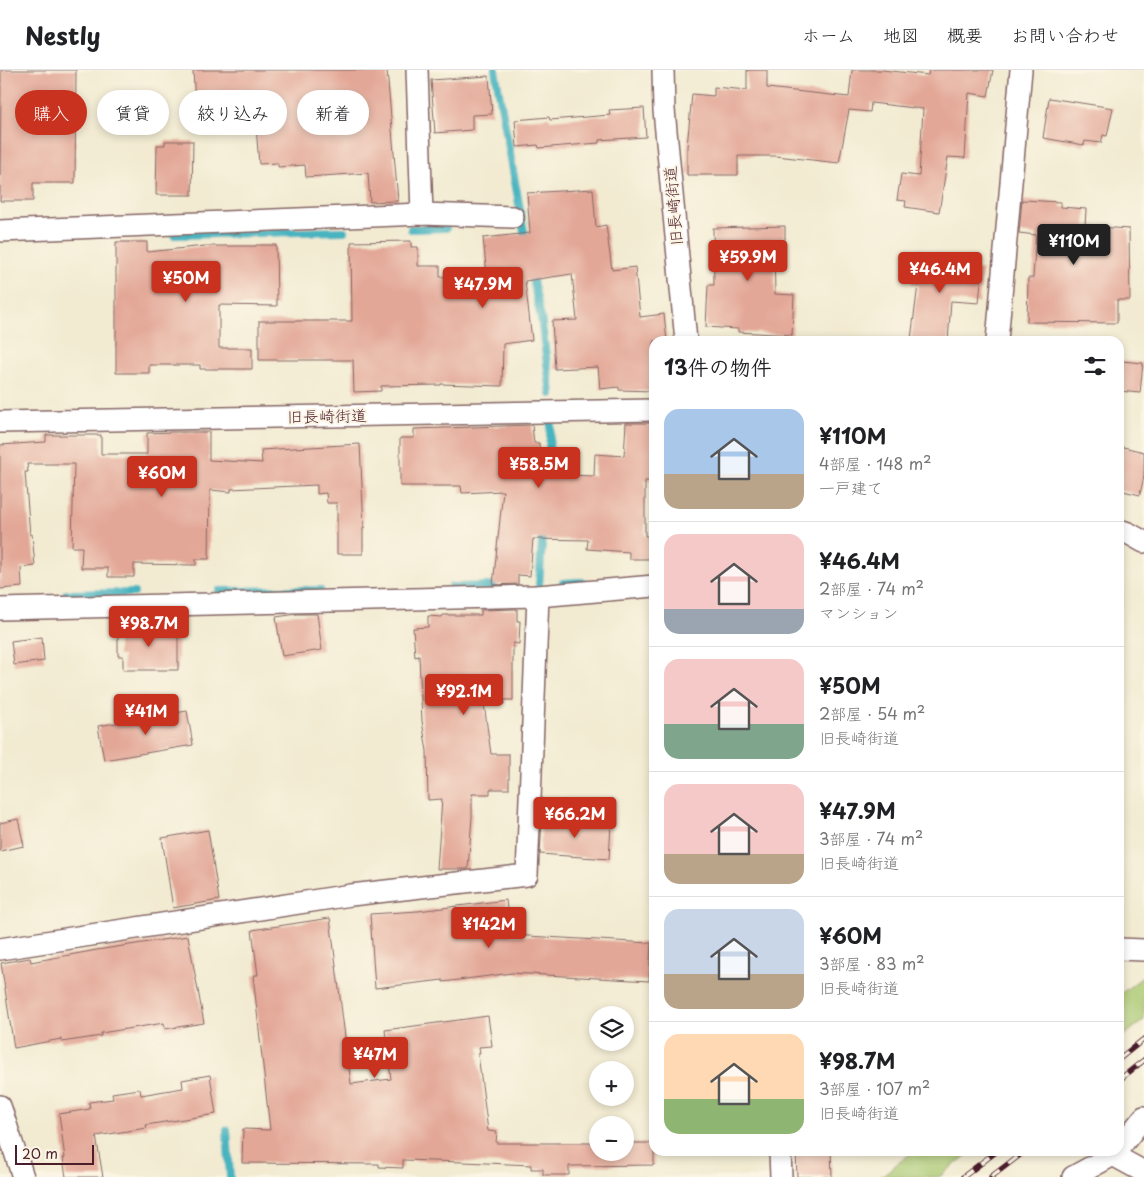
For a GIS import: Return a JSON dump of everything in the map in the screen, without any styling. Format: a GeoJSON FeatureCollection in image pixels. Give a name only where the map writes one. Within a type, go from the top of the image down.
{"type":"FeatureCollection","features":[{"type":"Feature","properties":{"kind":"street"},"geometry":{"type":"LineString","coordinates":[[416,70],[422,214]]}},
{"type":"Feature","properties":{"kind":"street","name":"旧長崎街道"},"geometry":{"type":"LineString","coordinates":[[663,70],[664,110],[686,336]]}},
{"type":"Feature","properties":{"kind":"street"},"geometry":{"type":"LineString","coordinates":[[997,336],[1021,70]]}},
{"type":"Feature","properties":{"kind":"street"},"geometry":{"type":"LineString","coordinates":[[0,231],[422,214],[513,216]]}},
{"type":"Feature","properties":{"kind":"street","name":"旧長崎街道"},"geometry":{"type":"LineString","coordinates":[[0,422],[649,410]]}},
{"type":"Feature","properties":{"kind":"street"},"geometry":{"type":"LineString","coordinates":[[1124,531],[1144,542]]}},
{"type":"Feature","properties":{"kind":"street"},"geometry":{"type":"LineString","coordinates":[[0,609],[538,596],[649,586]]}},
{"type":"Feature","properties":{"kind":"street"},"geometry":{"type":"LineString","coordinates":[[0,949],[351,895],[527,875],[538,596]]}},
{"type":"Feature","properties":{"kind":"street"},"geometry":{"type":"LineString","coordinates":[[1124,949],[1144,950]]}},
{"type":"Feature","properties":{"kind":"street"},"geometry":{"type":"LineString","coordinates":[[0,1106],[23,1177]]}},
{"type":"Feature","properties":{"kind":"street"},"geometry":{"type":"LineString","coordinates":[[1124,1142],[1144,1117]]}},
{"type":"Feature","properties":{"kind":"street"},"geometry":{"type":"LineString","coordinates":[[780,1156],[780,1177]]}},
{"type":"Feature","properties":{"kind":"street"},"geometry":{"type":"LineString","coordinates":[[1073,1177],[1109,1156]]}},
{"type":"Feature","properties":{"kind":"street"},"geometry":{"type":"LineString","coordinates":[[1121,1156],[1141,1173]]}},
{"type":"Feature","properties":{"kind":"green space"},"geometry":{"type":"Polygon","coordinates":[[[1144,976],[1144,1020],[1124,1035],[1124,991],[1144,976]]]}},
{"type":"Feature","properties":{"kind":"green space"},"geometry":{"type":"Polygon","coordinates":[[[907,1156],[966,1156],[939,1177],[880,1177],[907,1156]]]}},
{"type":"Feature","properties":{"kind":"building"},"geometry":{"type":"Polygon","coordinates":[[[1,70],[76,70],[76,90],[15,90],[15,135],[75,135],[75,183],[33,183],[33,201],[0,201],[1,70]]]}},
{"type":"Feature","properties":{"kind":"building"},"geometry":{"type":"Polygon","coordinates":[[[193,70],[387,70],[398,201],[370,202],[368,173],[306,177],[305,165],[278,167],[278,163],[259,164],[257,135],[287,135],[287,90],[194,90],[193,70]]]}},
{"type":"Feature","properties":{"kind":"building"},"geometry":{"type":"Polygon","coordinates":[[[747,70],[767,70],[767,88],[849,97],[852,70],[882,70],[928,75],[929,70],[993,70],[988,96],[969,93],[965,158],[948,157],[939,212],[905,207],[906,201],[897,200],[901,174],[919,176],[923,109],[871,103],[870,112],[849,110],[839,163],[776,156],[738,156],[738,175],[687,175],[687,147],[692,94],[714,96],[714,87],[747,90],[747,70]]]}},
{"type":"Feature","properties":{"kind":"building"},"geometry":{"type":"Polygon","coordinates":[[[489,76],[492,114],[472,115],[472,130],[435,133],[431,80],[489,76]]]}},
{"type":"Feature","properties":{"kind":"building"},"geometry":{"type":"Polygon","coordinates":[[[1049,98],[1113,108],[1107,136],[1103,135],[1101,143],[1085,141],[1084,145],[1043,138],[1049,98]]]}},
{"type":"Feature","properties":{"kind":"building"},"geometry":{"type":"Polygon","coordinates":[[[644,108],[646,137],[599,140],[599,143],[539,148],[538,145],[517,147],[515,120],[549,117],[550,120],[610,115],[609,110],[644,108]]]}},
{"type":"Feature","properties":{"kind":"building"},"geometry":{"type":"Polygon","coordinates":[[[165,141],[193,141],[192,195],[156,195],[157,145],[165,145],[165,141]]]}},
{"type":"Feature","properties":{"kind":"building"},"geometry":{"type":"Polygon","coordinates":[[[593,189],[596,227],[606,225],[612,270],[635,267],[640,317],[664,314],[666,336],[649,336],[649,391],[619,390],[619,387],[600,389],[598,367],[555,369],[552,321],[577,320],[572,274],[525,281],[532,340],[503,344],[502,386],[441,384],[381,386],[381,391],[354,392],[353,360],[259,360],[259,321],[352,321],[351,242],[411,241],[411,247],[418,247],[418,266],[440,266],[440,277],[487,275],[483,238],[530,233],[527,193],[593,189]]]}},
{"type":"Feature","properties":{"kind":"building"},"geometry":{"type":"Polygon","coordinates":[[[1022,200],[1061,202],[1061,207],[1086,209],[1085,226],[1129,229],[1130,300],[1117,300],[1117,323],[1027,322],[1028,278],[1033,278],[1036,235],[1019,233],[1022,200]]]}},
{"type":"Feature","properties":{"kind":"building"},"geometry":{"type":"Polygon","coordinates":[[[785,226],[785,246],[774,246],[775,294],[794,295],[792,335],[738,332],[738,329],[706,327],[708,285],[714,285],[713,228],[785,226]]]}},
{"type":"Feature","properties":{"kind":"building"},"geometry":{"type":"Polygon","coordinates":[[[116,242],[147,242],[147,252],[205,246],[276,245],[277,306],[219,305],[219,348],[252,348],[252,369],[200,369],[200,365],[149,365],[149,373],[116,373],[116,242]]]}},
{"type":"Feature","properties":{"kind":"building"},"geometry":{"type":"Polygon","coordinates":[[[914,254],[957,257],[956,267],[982,270],[979,303],[951,301],[948,336],[911,336],[918,285],[912,284],[914,254]]]}},
{"type":"Feature","properties":{"kind":"building"},"geometry":{"type":"Polygon","coordinates":[[[1124,361],[1143,363],[1140,393],[1124,391],[1124,361]]]}},
{"type":"Feature","properties":{"kind":"building"},"geometry":{"type":"Polygon","coordinates":[[[626,423],[649,423],[649,481],[645,481],[645,536],[649,536],[649,559],[629,559],[629,552],[587,549],[588,540],[533,539],[530,576],[518,575],[518,584],[493,585],[503,491],[462,493],[461,486],[400,486],[400,438],[414,438],[414,429],[532,425],[534,443],[539,443],[541,474],[594,476],[595,454],[624,456],[626,423]]]}},
{"type":"Feature","properties":{"kind":"building"},"geometry":{"type":"Polygon","coordinates":[[[209,432],[209,460],[262,463],[261,450],[360,444],[364,528],[363,554],[337,554],[337,503],[327,503],[326,493],[317,494],[317,485],[231,489],[231,492],[210,490],[209,559],[196,559],[196,565],[134,564],[134,577],[108,577],[108,568],[81,568],[82,547],[72,547],[74,464],[27,464],[28,472],[25,472],[30,535],[32,534],[35,566],[21,568],[22,587],[0,589],[0,445],[46,442],[46,435],[101,435],[101,454],[147,454],[147,433],[209,432]]]}},
{"type":"Feature","properties":{"kind":"building"},"geometry":{"type":"Polygon","coordinates":[[[1124,447],[1144,452],[1144,476],[1140,495],[1124,491],[1124,447]]]}},
{"type":"Feature","properties":{"kind":"building"},"geometry":{"type":"Polygon","coordinates":[[[517,609],[517,621],[520,621],[519,644],[513,643],[513,700],[504,700],[504,704],[484,704],[491,754],[509,754],[509,789],[490,789],[490,794],[472,794],[468,869],[437,869],[442,799],[428,800],[427,751],[422,721],[419,656],[415,657],[413,628],[428,627],[428,616],[481,615],[481,610],[517,609]]]}},
{"type":"Feature","properties":{"kind":"building"},"geometry":{"type":"Polygon","coordinates":[[[317,614],[322,650],[282,656],[276,617],[317,614]]]}},
{"type":"Feature","properties":{"kind":"building"},"geometry":{"type":"Polygon","coordinates":[[[118,626],[178,626],[178,670],[123,670],[123,656],[118,656],[118,626]]]}},
{"type":"Feature","properties":{"kind":"building"},"geometry":{"type":"Polygon","coordinates":[[[42,637],[44,661],[14,665],[11,641],[42,637]]]}},
{"type":"Feature","properties":{"kind":"building"},"geometry":{"type":"Polygon","coordinates":[[[187,711],[193,745],[104,760],[98,726],[187,711]]]}},
{"type":"Feature","properties":{"kind":"building"},"geometry":{"type":"Polygon","coordinates":[[[18,819],[24,846],[0,851],[0,823],[18,819]]]}},
{"type":"Feature","properties":{"kind":"building"},"geometry":{"type":"Polygon","coordinates":[[[542,819],[611,824],[609,859],[540,854],[542,819]]]}},
{"type":"Feature","properties":{"kind":"building"},"geometry":{"type":"Polygon","coordinates":[[[208,830],[219,900],[173,908],[162,838],[208,830]]]}},
{"type":"Feature","properties":{"kind":"building"},"geometry":{"type":"Polygon","coordinates":[[[506,900],[510,935],[649,943],[649,981],[512,973],[375,988],[370,914],[418,911],[506,900]]]}},
{"type":"Feature","properties":{"kind":"building"},"geometry":{"type":"Polygon","coordinates":[[[330,918],[351,1084],[391,1079],[385,1030],[488,1016],[492,1046],[479,1047],[480,1054],[478,1054],[488,1131],[497,1132],[496,1143],[589,1143],[589,1161],[634,1161],[634,1143],[649,1143],[649,1156],[654,1156],[654,1165],[569,1166],[569,1175],[543,1175],[543,1169],[531,1169],[531,1165],[463,1162],[403,1160],[403,1168],[379,1167],[379,1164],[242,1163],[243,1129],[270,1130],[253,975],[258,975],[252,930],[330,918]]]}},
{"type":"Feature","properties":{"kind":"building"},"geometry":{"type":"Polygon","coordinates":[[[188,936],[204,1023],[165,1029],[164,1023],[101,1033],[101,1036],[62,1042],[61,1039],[14,1048],[1,963],[30,958],[31,962],[188,936]]]}},
{"type":"Feature","properties":{"kind":"building"},"geometry":{"type":"Polygon","coordinates":[[[210,1075],[216,1114],[146,1125],[147,1128],[96,1136],[103,1177],[66,1177],[59,1114],[90,1109],[89,1102],[113,1099],[112,1093],[140,1089],[141,1095],[183,1088],[182,1080],[210,1075]]]}},
{"type":"Feature","properties":{"kind":"building"},"geometry":{"type":"Polygon","coordinates":[[[796,1156],[831,1156],[832,1177],[797,1177],[796,1156]]]}},
{"type":"Feature","properties":{"kind":"waterway"},"geometry":{"type":"LineString","coordinates":[[495,70],[526,243]]}},
{"type":"Feature","properties":{"kind":"waterway"},"geometry":{"type":"LineString","coordinates":[[411,229],[446,228]]}},
{"type":"Feature","properties":{"kind":"waterway"},"geometry":{"type":"LineString","coordinates":[[174,235],[344,231]]}},
{"type":"Feature","properties":{"kind":"waterway"},"geometry":{"type":"LineString","coordinates":[[531,271],[541,318],[551,394]]}},
{"type":"Feature","properties":{"kind":"waterway"},"geometry":{"type":"LineString","coordinates":[[546,483],[551,425]]}},
{"type":"Feature","properties":{"kind":"waterway"},"geometry":{"type":"LineString","coordinates":[[539,585],[543,529]]}},
{"type":"Feature","properties":{"kind":"waterway"},"geometry":{"type":"LineString","coordinates":[[563,583],[582,582]]}},
{"type":"Feature","properties":{"kind":"waterway"},"geometry":{"type":"LineString","coordinates":[[452,587],[493,586]]}},
{"type":"Feature","properties":{"kind":"waterway"},"geometry":{"type":"LineString","coordinates":[[219,591],[320,590]]}},
{"type":"Feature","properties":{"kind":"waterway"},"geometry":{"type":"LineString","coordinates":[[66,594],[134,593]]}},
{"type":"Feature","properties":{"kind":"waterway"},"geometry":{"type":"LineString","coordinates":[[227,1130],[230,1177]]}},
{"type":"Feature","properties":{"kind":"railway"},"geometry":{"type":"LineString","coordinates":[[1124,1055],[1144,1039]]}},
{"type":"Feature","properties":{"kind":"railway"},"geometry":{"type":"LineString","coordinates":[[1124,1076],[1144,1060]]}},
{"type":"Feature","properties":{"kind":"railway"},"geometry":{"type":"LineString","coordinates":[[963,1177],[990,1156]]}},
{"type":"Feature","properties":{"kind":"railway"},"geometry":{"type":"LineString","coordinates":[[991,1177],[1018,1156]]}}]}
